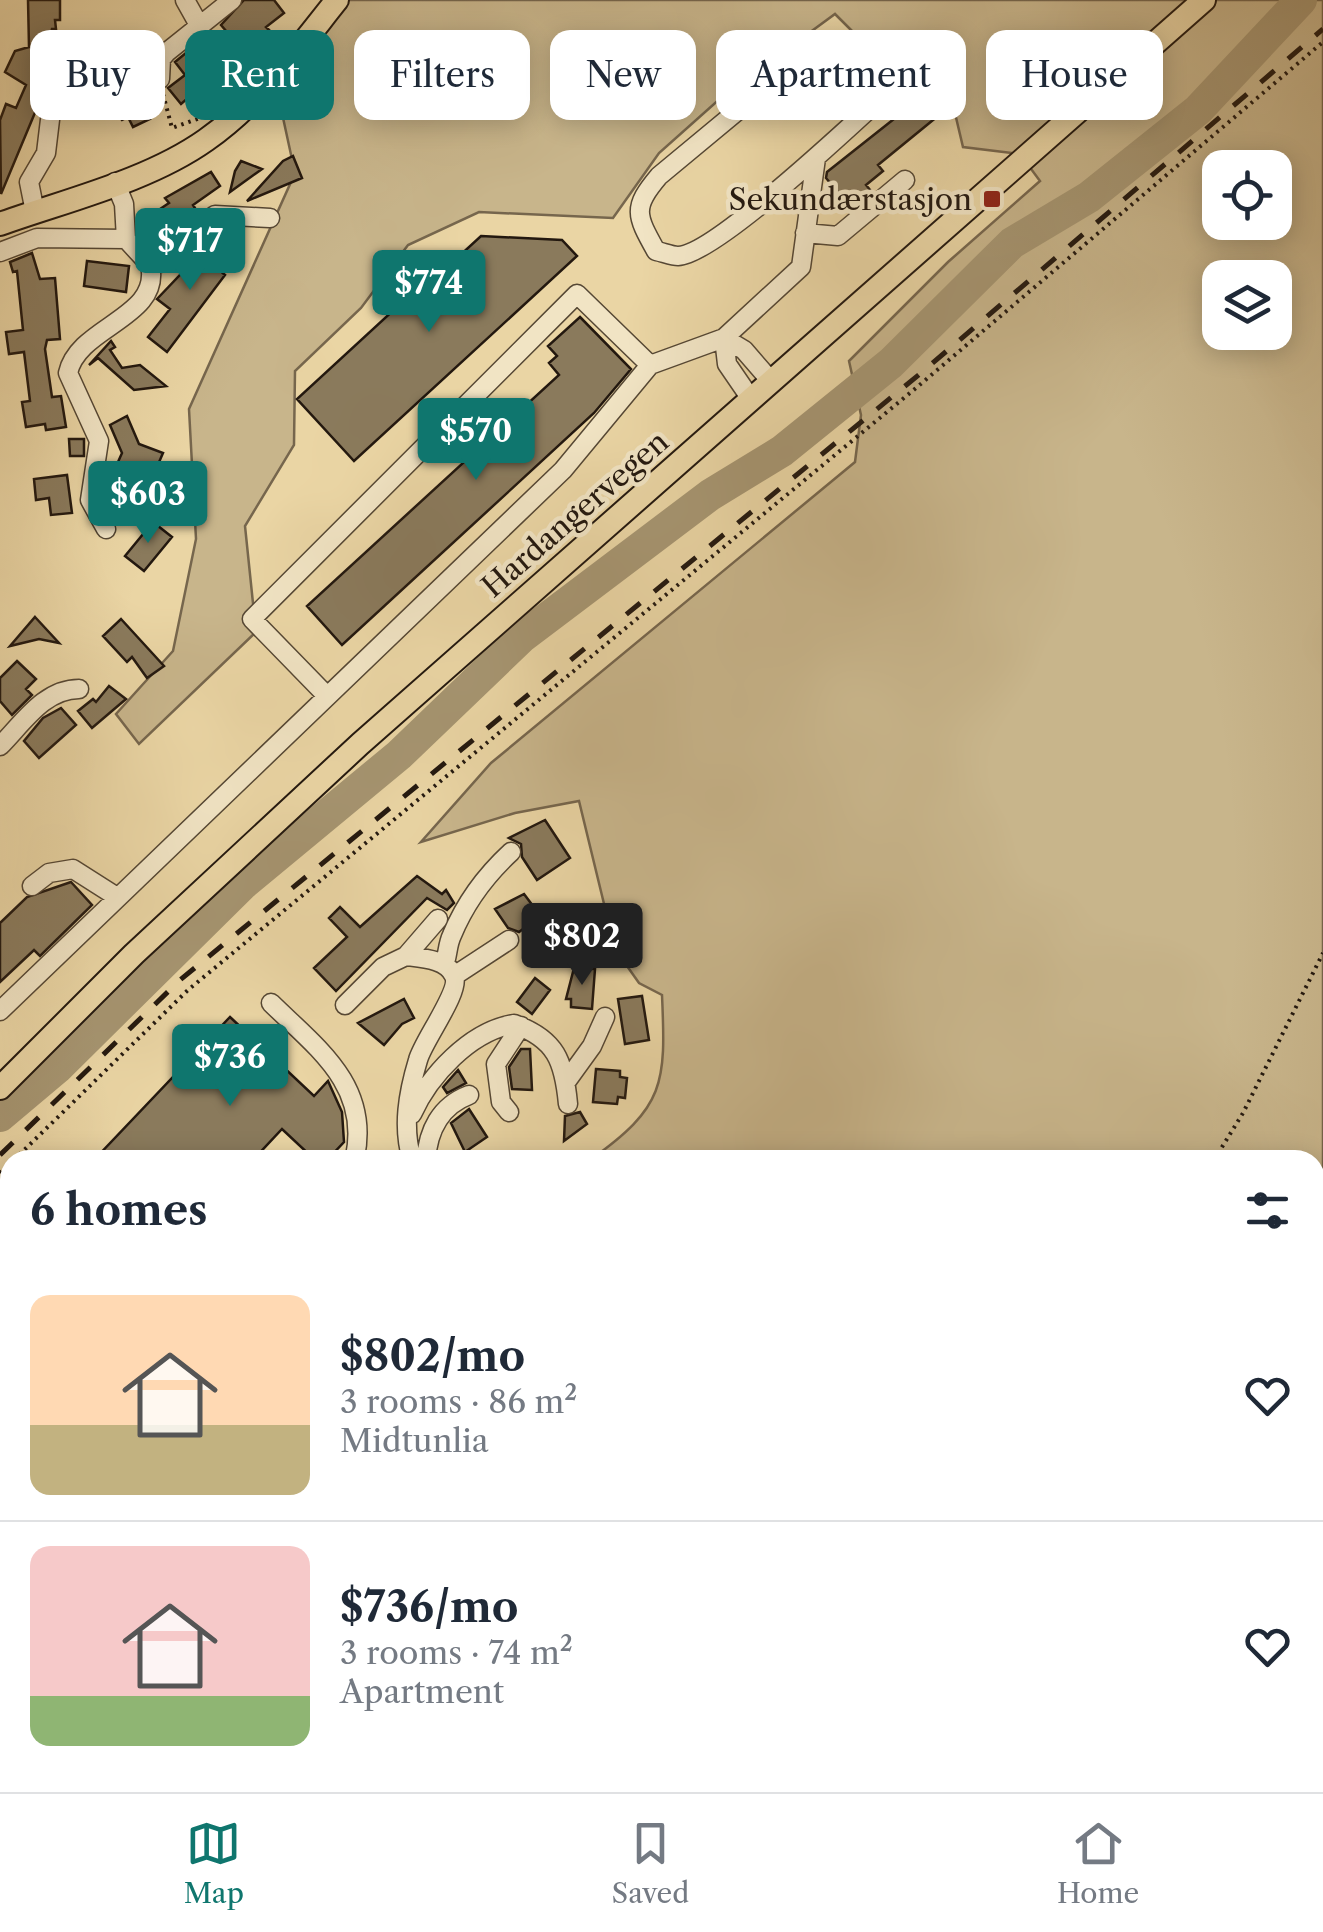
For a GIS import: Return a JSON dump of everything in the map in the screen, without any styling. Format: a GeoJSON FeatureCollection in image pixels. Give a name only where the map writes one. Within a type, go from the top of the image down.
{"type":"FeatureCollection","features":[{"type":"Feature","properties":{"kind":"main road"},"geometry":{"type":"LineString","coordinates":[[0,224],[115,182],[203,143],[267,86],[337,0]]}},
{"type":"Feature","properties":{"kind":"main road","name":"Hardangervegen"},"geometry":{"type":"LineString","coordinates":[[0,1088],[224,868],[770,380],[1204,0]]}},
{"type":"Feature","properties":{"kind":"street"},"geometry":{"type":"LineString","coordinates":[[185,0],[199,25]]}},
{"type":"Feature","properties":{"kind":"street"},"geometry":{"type":"LineString","coordinates":[[165,55],[232,0]]}},
{"type":"Feature","properties":{"kind":"street"},"geometry":{"type":"LineString","coordinates":[[0,1011],[562,470],[650,365],[724,338],[801,268],[816,158],[879,100],[825,48],[806,54],[659,176],[640,198],[639,221],[656,250],[679,256],[702,248],[816,158]]}},
{"type":"Feature","properties":{"kind":"street"},"geometry":{"type":"LineString","coordinates":[[35,212],[29,182],[46,153],[50,120]]}},
{"type":"Feature","properties":{"kind":"street"},"geometry":{"type":"LineString","coordinates":[[805,233],[838,236],[905,180]]}},
{"type":"Feature","properties":{"kind":"street"},"geometry":{"type":"LineString","coordinates":[[106,529],[90,500],[98,441],[71,388],[68,373],[78,348],[136,308],[150,291],[150,266],[126,239],[124,204],[115,182]]}},
{"type":"Feature","properties":{"kind":"street"},"geometry":{"type":"LineString","coordinates":[[150,266],[160,262],[215,215],[270,218]]}},
{"type":"Feature","properties":{"kind":"street"},"geometry":{"type":"LineString","coordinates":[[0,252],[38,238],[126,239]]}},
{"type":"Feature","properties":{"kind":"street"},"geometry":{"type":"LineString","coordinates":[[326,696],[252,619],[577,294],[650,365]]}},
{"type":"Feature","properties":{"kind":"street"},"geometry":{"type":"LineString","coordinates":[[724,338],[744,350],[770,380]]}},
{"type":"Feature","properties":{"kind":"street"},"geometry":{"type":"LineString","coordinates":[[724,338],[726,364],[751,399]]}},
{"type":"Feature","properties":{"kind":"street"},"geometry":{"type":"LineString","coordinates":[[0,746],[44,700],[56,692],[79,688]]}},
{"type":"Feature","properties":{"kind":"street"},"geometry":{"type":"LineString","coordinates":[[410,1150],[406,1128],[418,1058],[455,990],[450,971],[450,938],[490,868],[510,852]]}},
{"type":"Feature","properties":{"kind":"street"},"geometry":{"type":"LineString","coordinates":[[32,886],[49,872],[66,868],[117,898]]}},
{"type":"Feature","properties":{"kind":"street"},"geometry":{"type":"LineString","coordinates":[[345,1004],[383,968],[406,956],[438,919]]}},
{"type":"Feature","properties":{"kind":"street"},"geometry":{"type":"LineString","coordinates":[[406,956],[450,971],[509,940]]}},
{"type":"Feature","properties":{"kind":"street"},"geometry":{"type":"LineString","coordinates":[[271,1004],[346,1079],[358,1113],[355,1150]]}},
{"type":"Feature","properties":{"kind":"street"},"geometry":{"type":"LineString","coordinates":[[566,1082],[592,1046],[605,1017]]}},
{"type":"Feature","properties":{"kind":"street"},"geometry":{"type":"LineString","coordinates":[[406,1128],[424,1091],[450,1060],[507,1025],[520,1026],[555,1047],[568,1104]]}},
{"type":"Feature","properties":{"kind":"street"},"geometry":{"type":"LineString","coordinates":[[509,1112],[502,1102],[496,1064],[520,1026]]}},
{"type":"Feature","properties":{"kind":"street"},"geometry":{"type":"LineString","coordinates":[[428,1150],[432,1125],[458,1099],[469,1095]]}},
{"type":"Feature","properties":{"kind":"path"},"geometry":{"type":"LineString","coordinates":[[24,1150],[188,990],[916,388],[1323,42]]}},
{"type":"Feature","properties":{"kind":"path"},"geometry":{"type":"LineString","coordinates":[[165,99],[172,128],[196,118],[203,122],[172,138]]}},
{"type":"Feature","properties":{"kind":"path"},"geometry":{"type":"LineString","coordinates":[[1220,1150],[1243,1113],[1323,953]]}},
{"type":"Feature","properties":{"kind":"shaded area"},"geometry":{"type":"Polygon","coordinates":[[[341,0],[1323,0],[1323,1150],[603,1150],[633,1124],[656,1091],[663,1051],[662,995],[639,983],[615,949],[579,801],[515,813],[421,842],[491,763],[855,462],[861,415],[849,361],[948,262],[1040,181],[1020,154],[963,147],[957,120],[966,120],[966,30],[851,30],[835,14],[813,30],[716,30],[716,102],[659,153],[613,218],[479,212],[408,245],[361,308],[295,371],[294,445],[245,526],[256,632],[139,744],[116,714],[173,651],[196,539],[189,409],[295,173],[284,120],[334,120],[334,30],[320,30],[341,0]]]}},
{"type":"Feature","properties":{"kind":"building"},"geometry":{"type":"Polygon","coordinates":[[[28,0],[60,0],[56,29],[30,30],[32,120],[1,194],[0,120],[6,104],[16,108],[26,85],[5,72],[15,51],[29,47],[28,0]]]}},
{"type":"Feature","properties":{"kind":"building"},"geometry":{"type":"Polygon","coordinates":[[[244,0],[274,0],[284,13],[266,27],[269,30],[225,30],[221,25],[244,0]]]}},
{"type":"Feature","properties":{"kind":"building"},"geometry":{"type":"Polygon","coordinates":[[[185,54],[185,75],[175,62],[185,54]]]}},
{"type":"Feature","properties":{"kind":"building"},"geometry":{"type":"Polygon","coordinates":[[[185,75],[185,100],[181,104],[168,88],[185,75]]]}},
{"type":"Feature","properties":{"kind":"building"},"geometry":{"type":"Polygon","coordinates":[[[130,120],[148,120],[133,127],[130,120]]]}},
{"type":"Feature","properties":{"kind":"building"},"geometry":{"type":"Polygon","coordinates":[[[893,120],[933,120],[878,165],[883,171],[866,185],[871,191],[851,208],[826,178],[827,172],[893,120]]]}},
{"type":"Feature","properties":{"kind":"building"},"geometry":{"type":"Polygon","coordinates":[[[293,156],[302,178],[247,201],[283,161],[293,156]]]}},
{"type":"Feature","properties":{"kind":"building"},"geometry":{"type":"Polygon","coordinates":[[[241,161],[262,169],[230,192],[235,171],[241,161]]]}},
{"type":"Feature","properties":{"kind":"building"},"geometry":{"type":"Polygon","coordinates":[[[211,172],[220,186],[193,205],[198,213],[168,234],[154,213],[169,203],[165,198],[211,172]]]}},
{"type":"Feature","properties":{"kind":"building"},"geometry":{"type":"Polygon","coordinates":[[[217,236],[234,251],[218,269],[225,275],[167,352],[148,337],[170,309],[157,299],[217,236]]]}},
{"type":"Feature","properties":{"kind":"building"},"geometry":{"type":"Polygon","coordinates":[[[481,236],[562,240],[577,256],[354,461],[297,399],[396,308],[389,300],[390,290],[414,263],[431,282],[481,236]]]}},
{"type":"Feature","properties":{"kind":"building"},"geometry":{"type":"Polygon","coordinates":[[[32,253],[40,279],[55,278],[60,339],[47,340],[45,349],[52,397],[61,396],[66,427],[46,430],[45,424],[26,427],[22,402],[30,401],[24,352],[9,354],[6,332],[23,330],[17,271],[13,272],[10,262],[32,253]]]}},
{"type":"Feature","properties":{"kind":"building"},"geometry":{"type":"Polygon","coordinates":[[[87,261],[129,266],[126,292],[84,286],[87,261]]]}},
{"type":"Feature","properties":{"kind":"building"},"geometry":{"type":"Polygon","coordinates":[[[580,317],[631,369],[594,413],[342,645],[307,606],[559,375],[549,363],[557,356],[548,346],[580,317]]]}},
{"type":"Feature","properties":{"kind":"building"},"geometry":{"type":"Polygon","coordinates":[[[111,341],[115,347],[110,350],[122,368],[140,365],[166,386],[134,390],[98,358],[89,365],[111,341]]]}},
{"type":"Feature","properties":{"kind":"building"},"geometry":{"type":"Polygon","coordinates":[[[127,416],[139,444],[163,453],[147,490],[130,483],[136,469],[118,462],[122,453],[110,425],[127,416]]]}},
{"type":"Feature","properties":{"kind":"building"},"geometry":{"type":"Polygon","coordinates":[[[69,439],[84,439],[84,456],[70,456],[69,439]]]}},
{"type":"Feature","properties":{"kind":"building"},"geometry":{"type":"Polygon","coordinates":[[[67,475],[72,513],[51,515],[49,498],[36,500],[34,479],[67,475]]]}},
{"type":"Feature","properties":{"kind":"building"},"geometry":{"type":"Polygon","coordinates":[[[153,522],[172,537],[144,571],[125,556],[153,522]]]}},
{"type":"Feature","properties":{"kind":"building"},"geometry":{"type":"Polygon","coordinates":[[[35,617],[59,643],[39,639],[10,646],[35,617]]]}},
{"type":"Feature","properties":{"kind":"building"},"geometry":{"type":"Polygon","coordinates":[[[121,619],[164,666],[147,678],[132,657],[127,662],[103,636],[121,619]]]}},
{"type":"Feature","properties":{"kind":"building"},"geometry":{"type":"Polygon","coordinates":[[[17,661],[36,679],[26,689],[32,695],[12,715],[0,701],[0,678],[17,661]]]}},
{"type":"Feature","properties":{"kind":"building"},"geometry":{"type":"Polygon","coordinates":[[[109,686],[126,699],[92,728],[78,711],[93,699],[96,702],[109,686]]]}},
{"type":"Feature","properties":{"kind":"building"},"geometry":{"type":"Polygon","coordinates":[[[61,708],[76,725],[39,758],[24,741],[43,718],[61,708]]]}},
{"type":"Feature","properties":{"kind":"building"},"geometry":{"type":"Polygon","coordinates":[[[545,820],[570,858],[537,880],[522,857],[521,844],[509,838],[545,820]]]}},
{"type":"Feature","properties":{"kind":"building"},"geometry":{"type":"Polygon","coordinates":[[[417,876],[442,894],[446,890],[454,903],[447,910],[427,898],[336,991],[314,968],[347,937],[329,918],[340,907],[360,927],[417,876]]]}},
{"type":"Feature","properties":{"kind":"building"},"geometry":{"type":"Polygon","coordinates":[[[71,882],[92,905],[40,956],[34,950],[0,982],[0,923],[27,897],[71,882]]]}},
{"type":"Feature","properties":{"kind":"building"},"geometry":{"type":"Polygon","coordinates":[[[524,894],[536,910],[527,916],[531,923],[519,932],[508,928],[495,909],[524,894]]]}},
{"type":"Feature","properties":{"kind":"building"},"geometry":{"type":"Polygon","coordinates":[[[574,968],[595,969],[592,1009],[571,1007],[571,999],[566,999],[574,968]]]}},
{"type":"Feature","properties":{"kind":"building"},"geometry":{"type":"Polygon","coordinates":[[[535,978],[550,990],[532,1014],[517,1002],[535,978]]]}},
{"type":"Feature","properties":{"kind":"building"},"geometry":{"type":"Polygon","coordinates":[[[642,996],[649,1040],[625,1044],[618,999],[642,996]]]}},
{"type":"Feature","properties":{"kind":"building"},"geometry":{"type":"Polygon","coordinates":[[[404,999],[414,1018],[402,1024],[384,1045],[358,1023],[404,999]]]}},
{"type":"Feature","properties":{"kind":"building"},"geometry":{"type":"Polygon","coordinates":[[[230,1017],[314,1096],[328,1081],[342,1112],[344,1142],[336,1150],[304,1150],[282,1129],[262,1150],[104,1150],[230,1017]]]}},
{"type":"Feature","properties":{"kind":"building"},"geometry":{"type":"Polygon","coordinates":[[[521,1049],[530,1049],[532,1090],[512,1089],[509,1067],[521,1049]]]}},
{"type":"Feature","properties":{"kind":"building"},"geometry":{"type":"Polygon","coordinates":[[[596,1069],[620,1071],[620,1077],[627,1078],[625,1098],[618,1097],[617,1104],[593,1102],[596,1069]]]}},
{"type":"Feature","properties":{"kind":"building"},"geometry":{"type":"Polygon","coordinates":[[[458,1070],[466,1083],[447,1093],[443,1087],[458,1070]]]}},
{"type":"Feature","properties":{"kind":"building"},"geometry":{"type":"Polygon","coordinates":[[[469,1109],[487,1137],[464,1150],[451,1123],[469,1109]]]}},
{"type":"Feature","properties":{"kind":"building"},"geometry":{"type":"Polygon","coordinates":[[[580,1112],[587,1124],[564,1141],[565,1116],[580,1112]]]}},
{"type":"Feature","properties":{"kind":"waterway"},"geometry":{"type":"LineString","coordinates":[[0,1116],[57,1068],[242,885],[399,755],[522,637],[710,495],[782,451],[891,363],[1012,243],[1089,197],[1198,110],[1301,0]]}},
{"type":"Feature","properties":{"kind":"railway"},"geometry":{"type":"LineString","coordinates":[[5,1150],[180,980],[921,373],[1323,29]]}},
{"type":"Feature","properties":{"kind":"place","name":"Sekundærstasjon"},"geometry":{"type":"Point","coordinates":[992,199]}}]}
